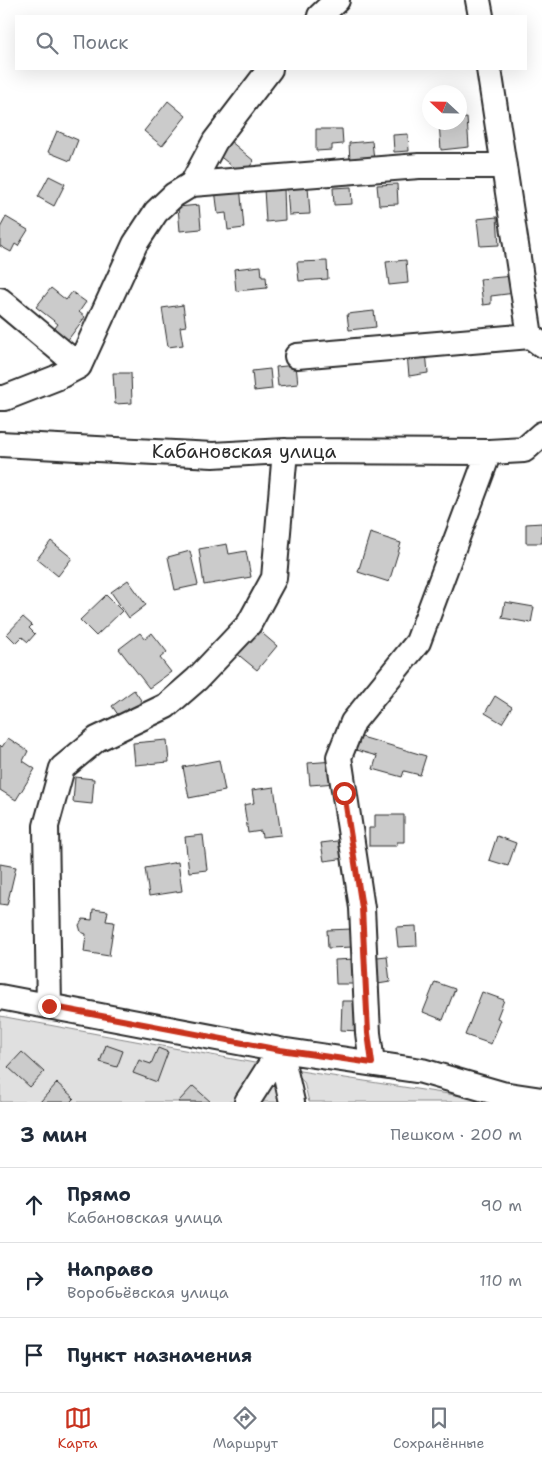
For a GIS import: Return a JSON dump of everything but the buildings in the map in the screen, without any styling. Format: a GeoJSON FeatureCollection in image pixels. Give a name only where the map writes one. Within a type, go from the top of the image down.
{"type":"FeatureCollection","features":[{"type":"Feature","properties":{"kind":"street"},"geometry":{"type":"LineString","coordinates":[[321,15],[337,0]]}},
{"type":"Feature","properties":{"kind":"street"},"geometry":{"type":"LineString","coordinates":[[478,0],[481,15]]}},
{"type":"Feature","properties":{"kind":"street"},"geometry":{"type":"LineString","coordinates":[[192,184],[215,141],[269,70]]}},
{"type":"Feature","properties":{"kind":"street"},"geometry":{"type":"LineString","coordinates":[[297,356],[536,340],[504,166],[489,70]]}},
{"type":"Feature","properties":{"kind":"street"},"geometry":{"type":"LineString","coordinates":[[0,398],[5,398],[56,378],[79,366],[135,244],[156,212],[174,195],[192,184],[419,166],[504,166]]}},
{"type":"Feature","properties":{"kind":"street"},"geometry":{"type":"LineString","coordinates":[[0,300],[79,366]]}},
{"type":"Feature","properties":{"kind":"street","name":"Кабановская улица"},"geometry":{"type":"LineString","coordinates":[[0,444],[213,455],[285,451],[489,452],[524,450],[542,434]]}},
{"type":"Feature","properties":{"kind":"street"},"geometry":{"type":"LineString","coordinates":[[49,1006],[46,826],[62,768],[97,739],[166,706],[197,678],[248,624],[274,578],[285,451]]}},
{"type":"Feature","properties":{"kind":"street"},"geometry":{"type":"LineString","coordinates":[[372,1063],[368,1033],[362,908],[339,757],[353,722],[418,642],[489,452]]}},
{"type":"Feature","properties":{"kind":"street"},"geometry":{"type":"LineString","coordinates":[[0,997],[280,1050],[422,1071],[502,1094],[542,1100]]}},
{"type":"Feature","properties":{"kind":"street"},"geometry":{"type":"LineString","coordinates":[[247,1102],[280,1050]]}},
{"type":"Feature","properties":{"kind":"street"},"geometry":{"type":"LineString","coordinates":[[280,1050],[292,1102]]}},
{"type":"Feature","properties":{"kind":"shaded area"},"geometry":{"type":"Polygon","coordinates":[[[0,1016],[288,1069],[298,1102],[0,1102],[0,1016]]]}},
{"type":"Feature","properties":{"kind":"shaded area"},"geometry":{"type":"Polygon","coordinates":[[[288,1069],[500,1102],[309,1102],[304,1082],[288,1069]]]}},
{"type":"Feature","properties":{"kind":"route"},"geometry":{"type":"LineString","coordinates":[[49,1006],[280,1050],[372,1063],[368,1033],[362,908],[344,793]]}}]}
